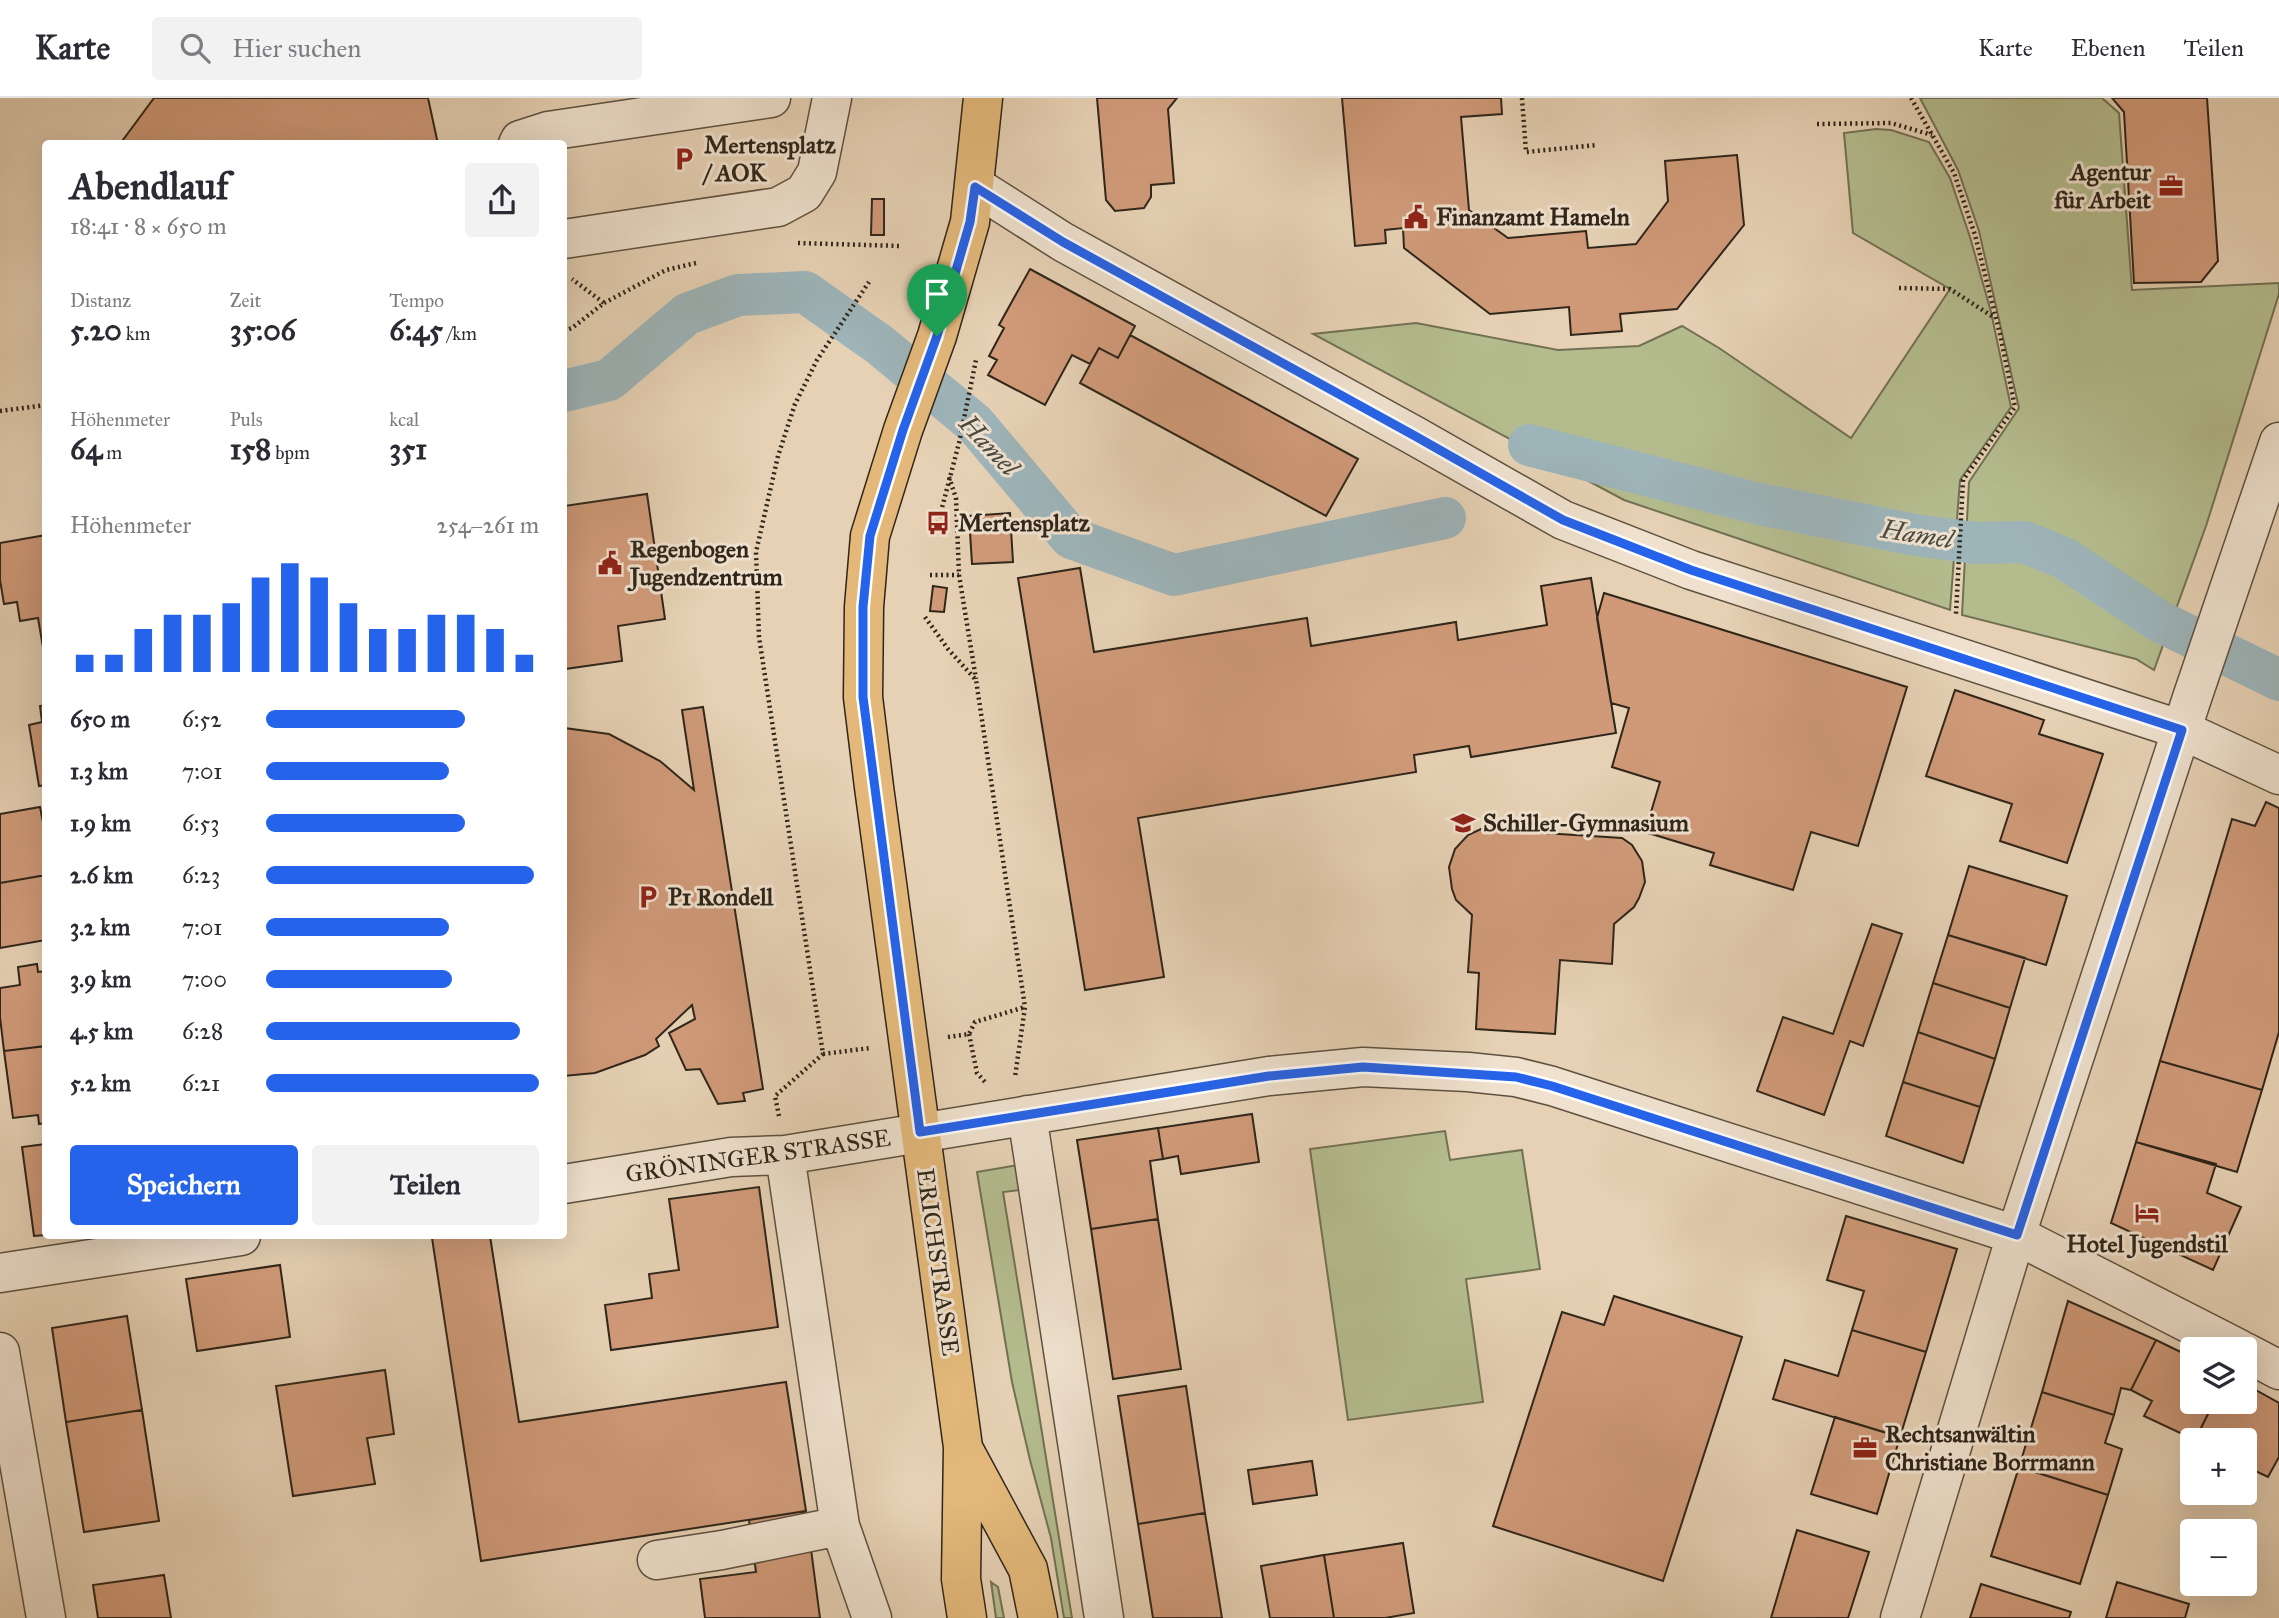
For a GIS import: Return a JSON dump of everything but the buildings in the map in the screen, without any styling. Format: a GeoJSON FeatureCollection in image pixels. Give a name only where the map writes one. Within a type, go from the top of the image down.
{"type":"FeatureCollection","features":[{"type":"Feature","properties":{"kind":"main road"},"geometry":{"type":"LineString","coordinates":[[975,187],[983,98]]}},
{"type":"Feature","properties":{"kind":"main road","name":"ERICHSTRASSE"},"geometry":{"type":"LineString","coordinates":[[967,1618],[961,1579],[963,1447],[863,697],[863,607],[870,536],[903,430],[937,336],[970,222],[975,187]]}},
{"type":"Feature","properties":{"kind":"main road","name":"ERICHSTRASSE"},"geometry":{"type":"LineString","coordinates":[[963,1447],[1028,1569],[1038,1618]]}},
{"type":"Feature","properties":{"kind":"main road"},"geometry":{"type":"LineString","coordinates":[[957,1618],[961,1579]]}},
{"type":"Feature","properties":{"kind":"street"},"geometry":{"type":"LineString","coordinates":[[520,140],[548,131],[771,98]]}},
{"type":"Feature","properties":{"kind":"street"},"geometry":{"type":"LineString","coordinates":[[567,239],[778,207],[804,193],[817,172],[832,98]]}},
{"type":"Feature","properties":{"kind":"street"},"geometry":{"type":"LineString","coordinates":[[975,187],[1063,242],[1563,520],[1691,570],[2182,730],[2279,775]]}},
{"type":"Feature","properties":{"kind":"street"},"geometry":{"type":"LineString","coordinates":[[1900,1618],[2017,1235],[2196,684],[2279,443]]}},
{"type":"Feature","properties":{"kind":"street","name":"GRÖNINGER STRASSE"},"geometry":{"type":"LineString","coordinates":[[567,1184],[730,1157],[785,1155],[1269,1076],[1363,1067],[1516,1077],[1552,1086],[2017,1235],[2216,1337]]}},
{"type":"Feature","properties":{"kind":"street"},"geometry":{"type":"LineString","coordinates":[[1027,1115],[1104,1618]]}},
{"type":"Feature","properties":{"kind":"street"},"geometry":{"type":"LineString","coordinates":[[785,1155],[840,1526],[872,1618]]}},
{"type":"Feature","properties":{"kind":"street"},"geometry":{"type":"LineString","coordinates":[[0,1273],[221,1239]]}},
{"type":"Feature","properties":{"kind":"street"},"geometry":{"type":"LineString","coordinates":[[0,1352],[46,1618]]}},
{"type":"Feature","properties":{"kind":"street"},"geometry":{"type":"LineString","coordinates":[[2257,1358],[2279,1370]]}},
{"type":"Feature","properties":{"kind":"street"},"geometry":{"type":"LineString","coordinates":[[657,1560],[840,1526]]}},
{"type":"Feature","properties":{"kind":"path"},"geometry":{"type":"LineString","coordinates":[[1522,98],[1526,152],[1597,145]]}},
{"type":"Feature","properties":{"kind":"path"},"geometry":{"type":"LineString","coordinates":[[1911,98],[1954,173],[1975,235],[2015,407],[1963,480],[1955,620]]}},
{"type":"Feature","properties":{"kind":"path"},"geometry":{"type":"LineString","coordinates":[[1817,124],[1891,123],[1932,135]]}},
{"type":"Feature","properties":{"kind":"path"},"geometry":{"type":"LineString","coordinates":[[778,207],[781,243],[901,246]]}},
{"type":"Feature","properties":{"kind":"path"},"geometry":{"type":"LineString","coordinates":[[567,330],[604,303],[667,270],[707,260]]}},
{"type":"Feature","properties":{"kind":"path"},"geometry":{"type":"LineString","coordinates":[[567,275],[604,303]]}},
{"type":"Feature","properties":{"kind":"path"},"geometry":{"type":"LineString","coordinates":[[785,1155],[775,1096],[823,1054],[758,637],[757,552],[778,456],[794,404],[817,360],[869,282]]}},
{"type":"Feature","properties":{"kind":"path"},"geometry":{"type":"LineString","coordinates":[[1899,288],[1950,289],[1996,319]]}},
{"type":"Feature","properties":{"kind":"path"},"geometry":{"type":"LineString","coordinates":[[938,523],[959,443],[976,360]]}},
{"type":"Feature","properties":{"kind":"path"},"geometry":{"type":"LineString","coordinates":[[0,411],[42,406]]}},
{"type":"Feature","properties":{"kind":"path"},"geometry":{"type":"LineString","coordinates":[[949,477],[956,498],[959,575],[1025,1007],[1017,1077],[1007,1079]]}},
{"type":"Feature","properties":{"kind":"path"},"geometry":{"type":"LineString","coordinates":[[930,575],[959,575]]}},
{"type":"Feature","properties":{"kind":"path"},"geometry":{"type":"LineString","coordinates":[[925,617],[948,649],[976,680]]}},
{"type":"Feature","properties":{"kind":"path"},"geometry":{"type":"LineString","coordinates":[[987,1083],[997,1081]]}},
{"type":"Feature","properties":{"kind":"green space"},"geometry":{"type":"Polygon","coordinates":[[[1920,98],[2102,98],[2119,113],[2132,290],[2279,283],[2279,294],[2206,526],[2154,670],[2136,659],[1962,615],[1969,482],[2019,408],[1979,231],[1958,170],[1920,98]]]}},
{"type":"Feature","properties":{"kind":"green space"},"geometry":{"type":"Polygon","coordinates":[[[1891,130],[1929,142],[1950,178],[1991,312],[2011,407],[1960,480],[1950,610],[1624,500],[1313,334],[1416,323],[1558,350],[1639,346],[1682,326],[1719,348],[1851,438],[1950,289],[1853,233],[1844,133],[1891,130]]]}},
{"type":"Feature","properties":{"kind":"green space"},"geometry":{"type":"Polygon","coordinates":[[[1445,1131],[1450,1160],[1522,1150],[1540,1269],[1466,1279],[1483,1402],[1348,1420],[1310,1149],[1445,1131]]]}},
{"type":"Feature","properties":{"kind":"green space"},"geometry":{"type":"Polygon","coordinates":[[[1024,1164],[1028,1189],[1003,1192],[1072,1618],[1064,1618],[1051,1538],[1012,1382],[977,1172],[1024,1164]]]}},
{"type":"Feature","properties":{"kind":"green space"},"geometry":{"type":"Polygon","coordinates":[[[991,1582],[998,1587],[1004,1618],[996,1618],[991,1582]]]}},
{"type":"Feature","properties":{"kind":"waterway","name":"Hamel"},"geometry":{"type":"LineString","coordinates":[[567,390],[609,380],[687,314],[738,295],[805,292],[880,345],[975,424],[1071,538],[1174,575],[1445,518]]}},
{"type":"Feature","properties":{"kind":"waterway","name":"Hamel"},"geometry":{"type":"LineString","coordinates":[[1529,445],[1755,503],[1915,535],[1976,543],[2024,542],[2064,558],[2159,621],[2279,680]]}},
{"type":"Feature","properties":{"kind":"place","name":"Mertensplatz / AOK"},"geometry":{"type":"Point","coordinates":[684,159]}},
{"type":"Feature","properties":{"kind":"place","name":"Agentur für Arbeit"},"geometry":{"type":"Point","coordinates":[2171,186]}},
{"type":"Feature","properties":{"kind":"place","name":"Finanzamt Hameln"},"geometry":{"type":"Point","coordinates":[1416,217]}},
{"type":"Feature","properties":{"kind":"place","name":"Mertensplatz"},"geometry":{"type":"Point","coordinates":[938,523]}},
{"type":"Feature","properties":{"kind":"place","name":"Regenbogen Jugendzentrum"},"geometry":{"type":"Point","coordinates":[610,563]}},
{"type":"Feature","properties":{"kind":"place","name":"Schiller-Gymnasium"},"geometry":{"type":"Point","coordinates":[1463,823]}},
{"type":"Feature","properties":{"kind":"place","name":"P1 Rondell"},"geometry":{"type":"Point","coordinates":[648,897]}},
{"type":"Feature","properties":{"kind":"place","name":"Hotel Jugendstil"},"geometry":{"type":"Point","coordinates":[2147,1213]}},
{"type":"Feature","properties":{"kind":"place","name":"Rechtsanwältin Christiane Borrmann"},"geometry":{"type":"Point","coordinates":[1865,1448]}},
{"type":"Feature","properties":{"kind":"route"},"geometry":{"type":"LineString","coordinates":[[975,187],[1063,242],[1563,520],[1691,570],[2182,730],[2017,1235],[1552,1086],[1516,1077],[1468,1072],[1363,1067],[1269,1076],[920,1132],[863,697],[863,607],[870,536],[903,430],[937,336],[970,222],[975,187]]}}]}
